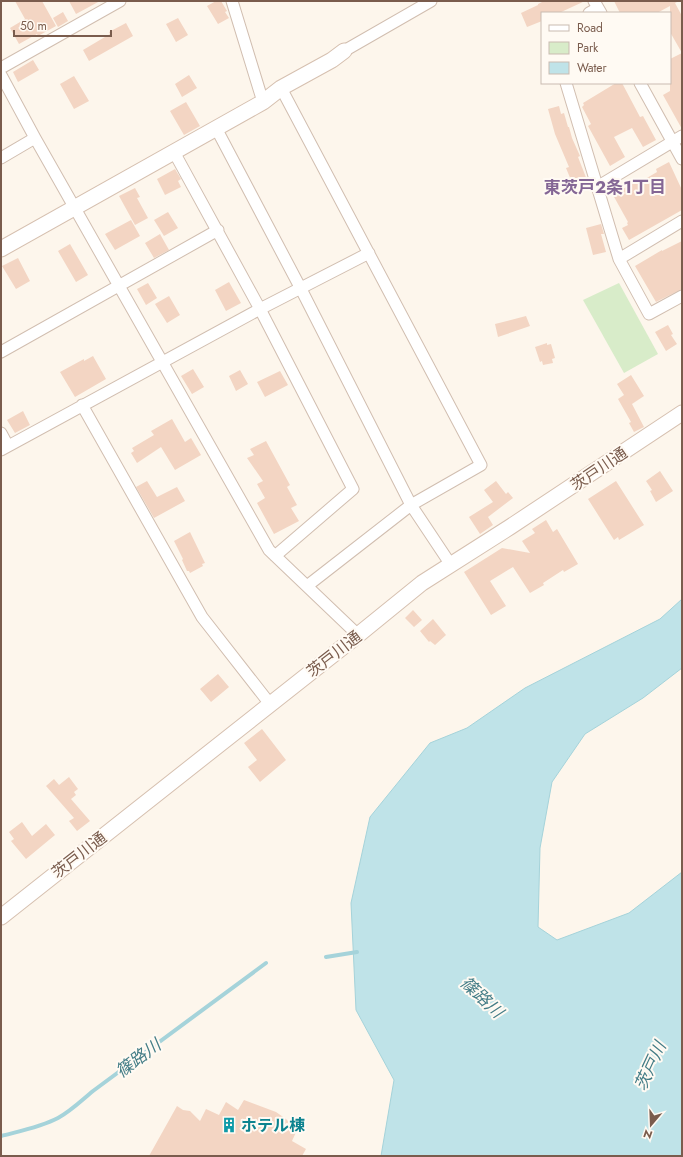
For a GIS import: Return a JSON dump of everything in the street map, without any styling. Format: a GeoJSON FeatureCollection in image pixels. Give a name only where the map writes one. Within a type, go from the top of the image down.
{"type":"FeatureCollection","features":[{"type":"Feature","properties":{"kind":"street"},"geometry":{"type":"LineString","coordinates":[[1,68],[120,1]]}},
{"type":"Feature","properties":{"kind":"street"},"geometry":{"type":"LineString","coordinates":[[232,1],[263,102]]}},
{"type":"Feature","properties":{"kind":"street"},"geometry":{"type":"LineString","coordinates":[[1,249],[263,102],[281,88],[332,60],[344,51],[430,1]]}},
{"type":"Feature","properties":{"kind":"street"},"geometry":{"type":"LineString","coordinates":[[1,75],[35,138],[269,550],[358,635]]}},
{"type":"Feature","properties":{"kind":"street"},"geometry":{"type":"LineString","coordinates":[[566,84],[619,259],[650,314],[682,296]]}},
{"type":"Feature","properties":{"kind":"street"},"geometry":{"type":"LineString","coordinates":[[641,84],[677,139],[682,159]]}},
{"type":"Feature","properties":{"kind":"street"},"geometry":{"type":"LineString","coordinates":[[281,88],[481,465],[411,505],[307,586]]}},
{"type":"Feature","properties":{"kind":"street"},"geometry":{"type":"LineString","coordinates":[[216,128],[411,505],[450,565]]}},
{"type":"Feature","properties":{"kind":"street"},"geometry":{"type":"LineString","coordinates":[[1,158],[35,138]]}},
{"type":"Feature","properties":{"kind":"street"},"geometry":{"type":"LineString","coordinates":[[598,187],[677,139]]}},
{"type":"Feature","properties":{"kind":"street"},"geometry":{"type":"LineString","coordinates":[[174,152],[260,309],[353,489],[275,556]]}},
{"type":"Feature","properties":{"kind":"street"},"geometry":{"type":"LineString","coordinates":[[619,259],[682,221]]}},
{"type":"Feature","properties":{"kind":"street"},"geometry":{"type":"LineString","coordinates":[[1,352],[218,230]]}},
{"type":"Feature","properties":{"kind":"street"},"geometry":{"type":"LineString","coordinates":[[1,433],[5,448],[260,309],[369,252]]}},
{"type":"Feature","properties":{"kind":"street"},"geometry":{"type":"LineString","coordinates":[[82,406],[202,618],[270,704]]}},
{"type":"Feature","properties":{"kind":"street","name":"茨戸川通"},"geometry":{"type":"LineString","coordinates":[[1,917],[422,583],[510,527],[682,413]]}},
{"type":"Feature","properties":{"kind":"green space"},"geometry":{"type":"Polygon","coordinates":[[[619,283],[658,354],[624,373],[583,300],[619,283]]]}},
{"type":"Feature","properties":{"kind":"water","name":"茨戸川"},"geometry":{"type":"Polygon","coordinates":[[[682,599],[682,668],[643,698],[585,734],[552,782],[540,848],[538,927],[557,940],[629,913],[682,872],[682,1156],[381,1156],[394,1080],[356,1010],[351,903],[370,817],[430,743],[467,728],[525,688],[660,619],[682,599]]]}},
{"type":"Feature","properties":{"kind":"building"},"geometry":{"type":"Polygon","coordinates":[[[15,1],[42,1],[56,26],[19,44],[10,28],[25,19],[15,1]]]}},
{"type":"Feature","properties":{"kind":"building"},"geometry":{"type":"Polygon","coordinates":[[[69,1],[100,1],[76,14],[69,1]]]}},
{"type":"Feature","properties":{"kind":"building"},"geometry":{"type":"Polygon","coordinates":[[[216,1],[221,1],[229,18],[218,24],[207,6],[216,1]]]}},
{"type":"Feature","properties":{"kind":"building"},"geometry":{"type":"Polygon","coordinates":[[[544,1],[585,1],[561,12],[541,12],[541,21],[527,27],[521,13],[544,1]]]}},
{"type":"Feature","properties":{"kind":"building"},"geometry":{"type":"Polygon","coordinates":[[[614,1],[679,1],[675,3],[682,16],[682,53],[671,34],[670,6],[659,12],[620,12],[614,1]]]}},
{"type":"Feature","properties":{"kind":"building"},"geometry":{"type":"Polygon","coordinates":[[[63,12],[68,21],[58,27],[53,18],[63,12]]]}},
{"type":"Feature","properties":{"kind":"building"},"geometry":{"type":"Polygon","coordinates":[[[178,18],[188,35],[176,42],[166,24],[178,18]]]}},
{"type":"Feature","properties":{"kind":"building"},"geometry":{"type":"Polygon","coordinates":[[[126,23],[133,36],[89,61],[83,50],[110,34],[109,32],[126,23]]]}},
{"type":"Feature","properties":{"kind":"building"},"geometry":{"type":"Polygon","coordinates":[[[682,53],[682,129],[663,95],[670,91],[671,58],[682,53]]]}},
{"type":"Feature","properties":{"kind":"building"},"geometry":{"type":"Polygon","coordinates":[[[33,60],[39,70],[18,82],[13,72],[33,60]]]}},
{"type":"Feature","properties":{"kind":"building"},"geometry":{"type":"Polygon","coordinates":[[[189,75],[197,88],[182,97],[175,84],[189,75]]]}},
{"type":"Feature","properties":{"kind":"building"},"geometry":{"type":"Polygon","coordinates":[[[74,76],[89,101],[74,109],[60,84],[74,76]]]}},
{"type":"Feature","properties":{"kind":"building"},"geometry":{"type":"Polygon","coordinates":[[[614,84],[623,84],[640,117],[643,116],[656,140],[643,147],[632,128],[614,137],[625,157],[610,166],[588,126],[591,124],[582,107],[584,105],[583,103],[614,84]]]}},
{"type":"Feature","properties":{"kind":"building"},"geometry":{"type":"Polygon","coordinates":[[[186,102],[200,126],[184,135],[170,111],[186,102]]]}},
{"type":"Feature","properties":{"kind":"building"},"geometry":{"type":"Polygon","coordinates":[[[559,106],[561,114],[564,113],[587,180],[573,185],[566,168],[569,167],[555,134],[548,109],[559,106]]]}},
{"type":"Feature","properties":{"kind":"building"},"geometry":{"type":"Polygon","coordinates":[[[669,162],[682,190],[682,210],[629,240],[622,228],[628,225],[628,222],[613,195],[638,180],[640,182],[657,172],[656,169],[669,162]]]}},
{"type":"Feature","properties":{"kind":"building"},"geometry":{"type":"Polygon","coordinates":[[[175,169],[181,179],[178,181],[181,187],[165,195],[157,179],[175,169]]]}},
{"type":"Feature","properties":{"kind":"building"},"geometry":{"type":"Polygon","coordinates":[[[135,188],[140,197],[137,198],[148,218],[135,225],[119,196],[135,188]]]}},
{"type":"Feature","properties":{"kind":"building"},"geometry":{"type":"Polygon","coordinates":[[[168,212],[178,228],[164,236],[154,220],[168,212]]]}},
{"type":"Feature","properties":{"kind":"building"},"geometry":{"type":"Polygon","coordinates":[[[131,220],[140,236],[115,250],[105,234],[131,220]]]}},
{"type":"Feature","properties":{"kind":"building"},"geometry":{"type":"Polygon","coordinates":[[[601,224],[604,234],[601,234],[606,252],[593,255],[586,228],[601,224]]]}},
{"type":"Feature","properties":{"kind":"building"},"geometry":{"type":"Polygon","coordinates":[[[160,234],[169,250],[154,258],[145,243],[160,234]]]}},
{"type":"Feature","properties":{"kind":"building"},"geometry":{"type":"Polygon","coordinates":[[[682,241],[682,289],[656,302],[635,266],[662,250],[682,241]]]}},
{"type":"Feature","properties":{"kind":"building"},"geometry":{"type":"Polygon","coordinates":[[[70,244],[88,275],[76,282],[58,251],[70,244]]]}},
{"type":"Feature","properties":{"kind":"building"},"geometry":{"type":"Polygon","coordinates":[[[18,258],[30,281],[16,289],[2,266],[18,258]]]}},
{"type":"Feature","properties":{"kind":"building"},"geometry":{"type":"Polygon","coordinates":[[[229,282],[241,303],[226,311],[215,290],[229,282]]]}},
{"type":"Feature","properties":{"kind":"building"},"geometry":{"type":"Polygon","coordinates":[[[148,283],[157,298],[146,305],[137,289],[148,283]]]}},
{"type":"Feature","properties":{"kind":"building"},"geometry":{"type":"Polygon","coordinates":[[[169,296],[180,315],[167,323],[155,304],[169,296]]]}},
{"type":"Feature","properties":{"kind":"building"},"geometry":{"type":"Polygon","coordinates":[[[526,316],[530,326],[498,337],[495,324],[526,316]]]}},
{"type":"Feature","properties":{"kind":"building"},"geometry":{"type":"Polygon","coordinates":[[[668,325],[673,334],[671,335],[677,344],[666,351],[655,332],[668,325]]]}},
{"type":"Feature","properties":{"kind":"building"},"geometry":{"type":"Polygon","coordinates":[[[547,343],[547,345],[551,344],[555,358],[552,359],[553,363],[543,365],[542,361],[540,362],[535,347],[547,343]]]}},
{"type":"Feature","properties":{"kind":"building"},"geometry":{"type":"Polygon","coordinates":[[[93,356],[106,379],[75,397],[60,372],[84,359],[84,361],[93,356]]]}},
{"type":"Feature","properties":{"kind":"building"},"geometry":{"type":"Polygon","coordinates":[[[193,369],[204,387],[192,394],[181,376],[193,369]]]}},
{"type":"Feature","properties":{"kind":"building"},"geometry":{"type":"Polygon","coordinates":[[[240,370],[248,384],[236,391],[229,376],[240,370]]]}},
{"type":"Feature","properties":{"kind":"building"},"geometry":{"type":"Polygon","coordinates":[[[280,371],[288,385],[265,397],[257,382],[280,371]]]}},
{"type":"Feature","properties":{"kind":"building"},"geometry":{"type":"Polygon","coordinates":[[[631,375],[644,396],[632,404],[644,427],[634,432],[629,423],[631,422],[618,399],[624,395],[617,384],[631,375]]]}},
{"type":"Feature","properties":{"kind":"building"},"geometry":{"type":"Polygon","coordinates":[[[23,411],[30,425],[15,433],[7,420],[23,411]]]}},
{"type":"Feature","properties":{"kind":"building"},"geometry":{"type":"Polygon","coordinates":[[[172,419],[185,442],[191,438],[201,455],[175,470],[161,447],[137,463],[131,453],[134,451],[132,448],[154,435],[151,431],[172,419]]]}},
{"type":"Feature","properties":{"kind":"building"},"geometry":{"type":"Polygon","coordinates":[[[266,441],[290,485],[287,487],[297,505],[291,508],[299,521],[274,534],[257,503],[265,498],[257,484],[263,481],[247,458],[254,455],[250,449],[266,441]]]}},
{"type":"Feature","properties":{"kind":"building"},"geometry":{"type":"Polygon","coordinates":[[[660,471],[673,491],[656,502],[650,491],[652,490],[646,481],[660,471]]]}},
{"type":"Feature","properties":{"kind":"building"},"geometry":{"type":"Polygon","coordinates":[[[147,481],[157,497],[177,487],[185,501],[154,518],[136,487],[147,481]]]}},
{"type":"Feature","properties":{"kind":"building"},"geometry":{"type":"Polygon","coordinates":[[[496,481],[506,494],[508,492],[513,498],[488,517],[493,525],[480,534],[469,517],[493,502],[484,490],[496,481]]]}},
{"type":"Feature","properties":{"kind":"building"},"geometry":{"type":"Polygon","coordinates":[[[616,481],[644,525],[619,540],[618,537],[614,540],[588,499],[616,481]]]}},
{"type":"Feature","properties":{"kind":"building"},"geometry":{"type":"Polygon","coordinates":[[[546,520],[553,532],[557,529],[578,564],[564,572],[563,570],[543,583],[544,585],[530,593],[513,567],[490,581],[506,606],[491,615],[464,572],[502,548],[530,553],[522,541],[535,533],[532,529],[546,520]]]}},
{"type":"Feature","properties":{"kind":"building"},"geometry":{"type":"Polygon","coordinates":[[[190,532],[205,563],[202,564],[203,566],[190,573],[187,571],[174,541],[190,532]]]}},
{"type":"Feature","properties":{"kind":"building"},"geometry":{"type":"Polygon","coordinates":[[[413,610],[422,620],[414,627],[405,618],[413,610]]]}},
{"type":"Feature","properties":{"kind":"building"},"geometry":{"type":"Polygon","coordinates":[[[433,619],[446,635],[435,645],[430,641],[429,642],[420,631],[433,619]]]}},
{"type":"Feature","properties":{"kind":"building"},"geometry":{"type":"Polygon","coordinates":[[[218,674],[229,687],[211,702],[200,689],[218,674]]]}},
{"type":"Feature","properties":{"kind":"building"},"geometry":{"type":"Polygon","coordinates":[[[262,729],[286,760],[260,782],[248,767],[257,760],[244,743],[262,729]]]}},
{"type":"Feature","properties":{"kind":"building"},"geometry":{"type":"Polygon","coordinates":[[[69,777],[78,789],[74,792],[76,795],[71,799],[90,821],[77,831],[69,821],[74,818],[46,786],[54,779],[59,785],[69,777]]]}},
{"type":"Feature","properties":{"kind":"building"},"geometry":{"type":"Polygon","coordinates":[[[22,822],[32,836],[46,824],[55,835],[26,859],[11,841],[14,839],[9,832],[22,822]]]}},
{"type":"Feature","properties":{"kind":"building","name":"ホテル棟"},"geometry":{"type":"Polygon","coordinates":[[[244,1100],[276,1112],[286,1119],[297,1130],[292,1141],[306,1149],[302,1156],[149,1156],[177,1106],[183,1110],[190,1111],[200,1121],[206,1109],[219,1115],[226,1102],[238,1110],[244,1100]]]}},
{"type":"Feature","properties":{"kind":"waterway","name":"篠路川"},"geometry":{"type":"LineString","coordinates":[[326,957],[357,952]]}},
{"type":"Feature","properties":{"kind":"waterway","name":"篠路川"},"geometry":{"type":"LineString","coordinates":[[1,1136],[38,1126],[63,1115],[93,1091],[266,963]]}},
{"type":"Feature","properties":{"kind":"place","name":"ホテル棟"},"geometry":{"type":"Point","coordinates":[229,1125]}},
{"type":"Feature","properties":{"kind":"district","name":"東茨戸2条1丁目"},"geometry":{"type":"Point","coordinates":[605,187]}}]}
